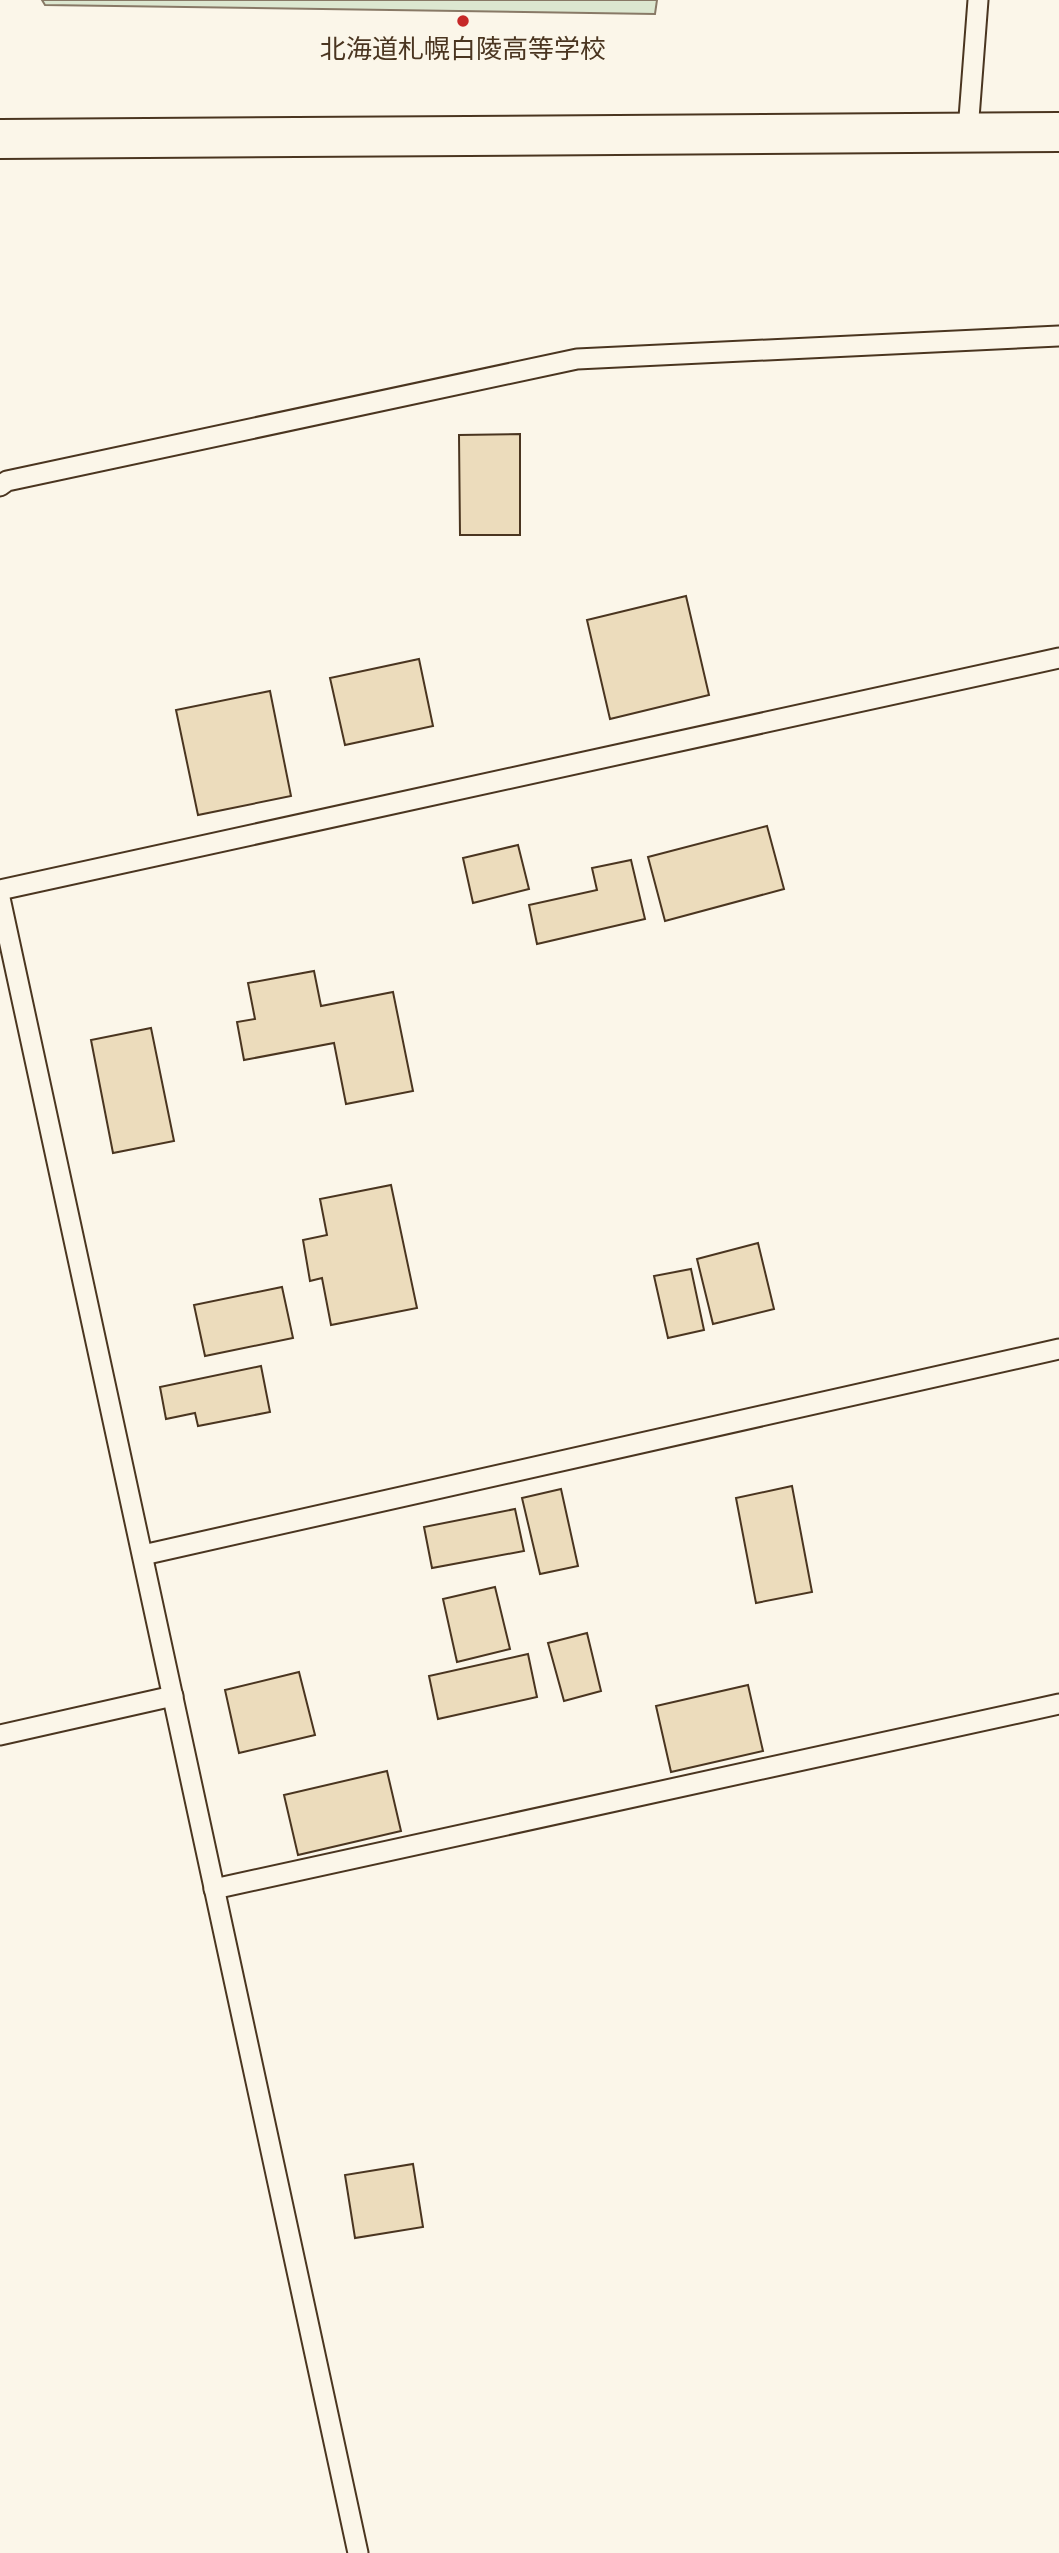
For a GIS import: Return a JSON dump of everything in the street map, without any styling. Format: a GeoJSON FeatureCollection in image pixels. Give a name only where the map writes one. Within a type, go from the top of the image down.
{"type":"FeatureCollection","features":[{"type":"Feature","properties":{"kind":"street"},"geometry":{"type":"LineString","coordinates":[[0,139],[1059,132]]}},
{"type":"Feature","properties":{"kind":"lane"},"geometry":{"type":"LineString","coordinates":[[968,131],[978,0]]}},
{"type":"Feature","properties":{"kind":"lane"},"geometry":{"type":"LineString","coordinates":[[0,486],[21,478],[577,359],[1059,336]]}},
{"type":"Feature","properties":{"kind":"lane"},"geometry":{"type":"LineString","coordinates":[[0,890],[1059,658]]}},
{"type":"Feature","properties":{"kind":"lane"},"geometry":{"type":"LineString","coordinates":[[0,898],[358,2553]]}},
{"type":"Feature","properties":{"kind":"lane"},"geometry":{"type":"LineString","coordinates":[[142,1556],[1059,1349]]}},
{"type":"Feature","properties":{"kind":"lane"},"geometry":{"type":"LineString","coordinates":[[0,1735],[173,1696]]}},
{"type":"Feature","properties":{"kind":"lane"},"geometry":{"type":"LineString","coordinates":[[214,1889],[1059,1704]]}},
{"type":"Feature","properties":{"kind":"green space"},"geometry":{"type":"Polygon","coordinates":[[[42,0],[657,0],[655,14],[45,5],[42,0]]]}},
{"type":"Feature","properties":{"kind":"building"},"geometry":{"type":"Polygon","coordinates":[[[520,434],[520,535],[460,535],[459,435],[520,434]]]}},
{"type":"Feature","properties":{"kind":"building"},"geometry":{"type":"Polygon","coordinates":[[[686,596],[709,695],[610,719],[587,620],[686,596]]]}},
{"type":"Feature","properties":{"kind":"building"},"geometry":{"type":"Polygon","coordinates":[[[419,659],[433,726],[345,745],[330,678],[419,659]]]}},
{"type":"Feature","properties":{"kind":"building"},"geometry":{"type":"Polygon","coordinates":[[[270,691],[291,796],[198,815],[176,710],[270,691]]]}},
{"type":"Feature","properties":{"kind":"building"},"geometry":{"type":"Polygon","coordinates":[[[767,826],[784,889],[665,921],[648,857],[767,826]]]}},
{"type":"Feature","properties":{"kind":"building"},"geometry":{"type":"Polygon","coordinates":[[[518,845],[529,889],[473,903],[463,858],[518,845]]]}},
{"type":"Feature","properties":{"kind":"building"},"geometry":{"type":"Polygon","coordinates":[[[631,860],[645,919],[537,944],[529,905],[597,890],[592,868],[631,860]]]}},
{"type":"Feature","properties":{"kind":"building"},"geometry":{"type":"Polygon","coordinates":[[[314,971],[321,1006],[393,992],[413,1091],[346,1104],[334,1043],[244,1060],[237,1022],[255,1019],[248,983],[314,971]]]}},
{"type":"Feature","properties":{"kind":"building"},"geometry":{"type":"Polygon","coordinates":[[[151,1028],[174,1141],[113,1153],[91,1040],[151,1028]]]}},
{"type":"Feature","properties":{"kind":"building"},"geometry":{"type":"Polygon","coordinates":[[[391,1185],[417,1308],[331,1325],[322,1278],[310,1281],[303,1240],[327,1235],[320,1199],[391,1185]]]}},
{"type":"Feature","properties":{"kind":"building"},"geometry":{"type":"Polygon","coordinates":[[[758,1243],[774,1309],[713,1324],[697,1259],[758,1243]]]}},
{"type":"Feature","properties":{"kind":"building"},"geometry":{"type":"Polygon","coordinates":[[[691,1269],[704,1330],[668,1338],[654,1276],[691,1269]]]}},
{"type":"Feature","properties":{"kind":"building"},"geometry":{"type":"Polygon","coordinates":[[[282,1287],[293,1338],[205,1356],[194,1305],[282,1287]]]}},
{"type":"Feature","properties":{"kind":"building"},"geometry":{"type":"Polygon","coordinates":[[[261,1366],[270,1412],[198,1426],[195,1413],[166,1419],[160,1387],[261,1366]]]}},
{"type":"Feature","properties":{"kind":"building"},"geometry":{"type":"Polygon","coordinates":[[[792,1486],[812,1592],[756,1603],[736,1498],[792,1486]]]}},
{"type":"Feature","properties":{"kind":"building"},"geometry":{"type":"Polygon","coordinates":[[[561,1489],[578,1566],[540,1574],[522,1498],[561,1489]]]}},
{"type":"Feature","properties":{"kind":"building"},"geometry":{"type":"Polygon","coordinates":[[[515,1509],[524,1551],[432,1568],[424,1527],[515,1509]]]}},
{"type":"Feature","properties":{"kind":"building"},"geometry":{"type":"Polygon","coordinates":[[[495,1587],[510,1649],[457,1662],[443,1599],[495,1587]]]}},
{"type":"Feature","properties":{"kind":"building"},"geometry":{"type":"Polygon","coordinates":[[[587,1633],[601,1691],[564,1701],[548,1643],[587,1633]]]}},
{"type":"Feature","properties":{"kind":"building"},"geometry":{"type":"Polygon","coordinates":[[[528,1654],[537,1697],[438,1719],[429,1676],[528,1654]]]}},
{"type":"Feature","properties":{"kind":"building"},"geometry":{"type":"Polygon","coordinates":[[[299,1672],[315,1735],[239,1753],[225,1690],[299,1672]]]}},
{"type":"Feature","properties":{"kind":"building"},"geometry":{"type":"Polygon","coordinates":[[[748,1685],[763,1751],[671,1772],[656,1706],[748,1685]]]}},
{"type":"Feature","properties":{"kind":"building"},"geometry":{"type":"Polygon","coordinates":[[[387,1771],[401,1831],[298,1855],[284,1795],[387,1771]]]}},
{"type":"Feature","properties":{"kind":"building"},"geometry":{"type":"Polygon","coordinates":[[[413,2164],[423,2227],[355,2238],[345,2175],[413,2164]]]}},
{"type":"Feature","properties":{"kind":"place","name":"北海道札幌白陵高等学校"},"geometry":{"type":"Point","coordinates":[463,21]}}]}
